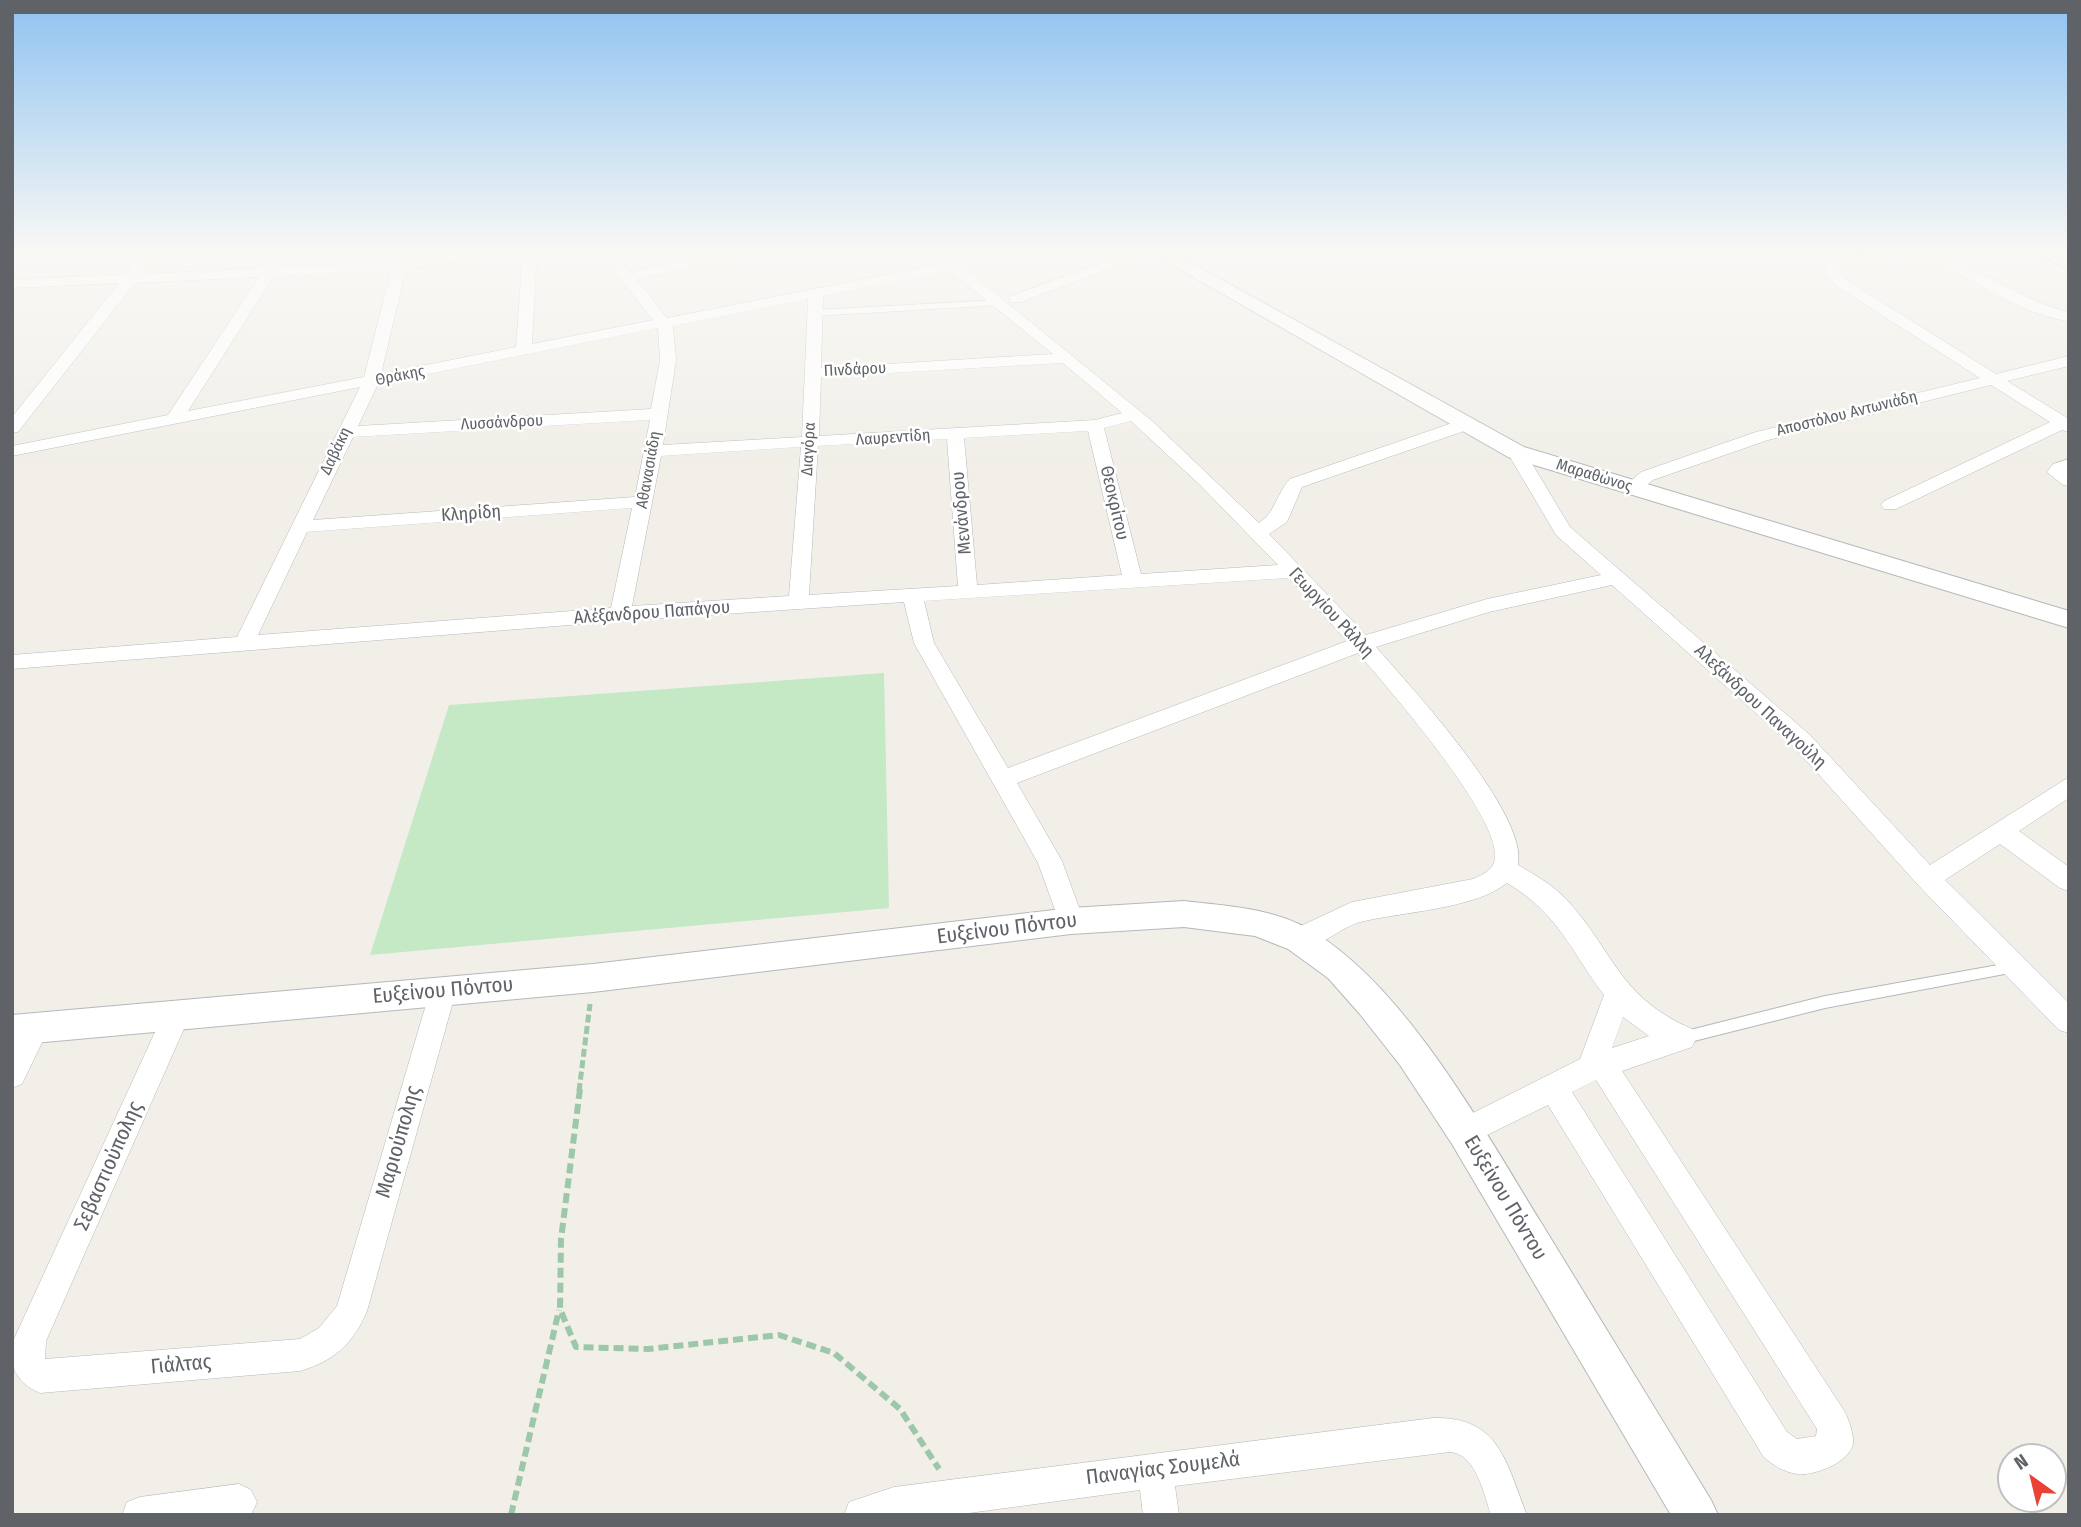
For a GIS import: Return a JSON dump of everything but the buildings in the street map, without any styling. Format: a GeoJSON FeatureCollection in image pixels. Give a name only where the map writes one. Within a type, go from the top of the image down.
{"type":"FeatureCollection","features":[{"type":"Feature","properties":{"kind":"street"},"geometry":{"type":"LineString","coordinates":[[12,428],[95,321]]}},
{"type":"Feature","properties":{"kind":"street"},"geometry":{"type":"LineString","coordinates":[[175,418],[238,321]]}},
{"type":"Feature","properties":{"kind":"street","name":"Δαβάκη"},"geometry":{"type":"LineString","coordinates":[[244,643],[371,381],[386,321]]}},
{"type":"Feature","properties":{"kind":"street"},"geometry":{"type":"LineString","coordinates":[[524,351],[526,321]]}},
{"type":"Feature","properties":{"kind":"street"},"geometry":{"type":"LineString","coordinates":[[662,321],[665,325]]}},
{"type":"Feature","properties":{"kind":"street","name":"Θράκης"},"geometry":{"type":"LineString","coordinates":[[12,451],[683,321]]}},
{"type":"Feature","properties":{"kind":"street","name":"Διαγόρα"},"geometry":{"type":"LineString","coordinates":[[798,604],[810,443],[815,321]]}},
{"type":"Feature","properties":{"kind":"street","name":"Γεωργίου Ράλλη"},"geometry":{"type":"LineString","coordinates":[[1020,321],[1171,447],[1292,571],[1416,706],[1475,785],[1503,835],[1507,855],[1505,870]]}},
{"type":"Feature","properties":{"kind":"street","name":"Μαραθώνος"},"geometry":{"type":"LineString","coordinates":[[1280,321],[1516,452],[2069,620]]}},
{"type":"Feature","properties":{"kind":"street"},"geometry":{"type":"LineString","coordinates":[[1902,321],[2066,425]]}},
{"type":"Feature","properties":{"kind":"street","name":"Αθανασιάδη"},"geometry":{"type":"LineString","coordinates":[[620,614],[653,451],[668,360],[665,325]]}},
{"type":"Feature","properties":{"kind":"street","name":"Πινδάρου"},"geometry":{"type":"LineString","coordinates":[[813,373],[1065,358]]}},
{"type":"Feature","properties":{"kind":"street","name":"Αποστόλου Αντωνιάδη"},"geometry":{"type":"LineString","coordinates":[[1633,487],[1647,476],[1762,436],[2069,361]]}},
{"type":"Feature","properties":{"kind":"street","name":"Λυσσάνδρου"},"geometry":{"type":"LineString","coordinates":[[345,432],[659,414]]}},
{"type":"Feature","properties":{"kind":"street","name":"Λαυρεντίδη"},"geometry":{"type":"LineString","coordinates":[[653,451],[1095,425],[1133,415]]}},
{"type":"Feature","properties":{"kind":"street","name":"Θεοκρίτου"},"geometry":{"type":"LineString","coordinates":[[1095,425],[1133,581]]}},
{"type":"Feature","properties":{"kind":"street"},"geometry":{"type":"LineString","coordinates":[[1256,534],[1280,518],[1289,491],[1296,483],[1464,425]]}},
{"type":"Feature","properties":{"kind":"street"},"geometry":{"type":"LineString","coordinates":[[1891,505],[2066,425]]}},
{"type":"Feature","properties":{"kind":"street","name":"Μενάνδρου"},"geometry":{"type":"LineString","coordinates":[[955,434],[968,593]]}},
{"type":"Feature","properties":{"kind":"street"},"geometry":{"type":"LineString","coordinates":[[12,471],[31,447]]}},
{"type":"Feature","properties":{"kind":"street","name":"Αλεξάνδρου Παναγούλη"},"geometry":{"type":"LineString","coordinates":[[1516,452],[1563,530],[1802,741],[1927,879],[2069,1021]]}},
{"type":"Feature","properties":{"kind":"street"},"geometry":{"type":"LineString","coordinates":[[2069,464],[2056,469],[2058,474],[2069,481]]}},
{"type":"Feature","properties":{"kind":"street","name":"Κληρίδη"},"geometry":{"type":"LineString","coordinates":[[298,527],[643,502]]}},
{"type":"Feature","properties":{"kind":"street","name":"Αλέξανδρου Παπάγου"},"geometry":{"type":"LineString","coordinates":[[12,662],[620,614],[1292,571]]}},
{"type":"Feature","properties":{"kind":"street"},"geometry":{"type":"LineString","coordinates":[[1003,779],[1361,644],[1487,606],[1615,578]]}},
{"type":"Feature","properties":{"kind":"street"},"geometry":{"type":"LineString","coordinates":[[914,597],[924,643],[1050,861],[1070,921]]}},
{"type":"Feature","properties":{"kind":"street"},"geometry":{"type":"LineString","coordinates":[[1927,879],[2069,786]]}},
{"type":"Feature","properties":{"kind":"street"},"geometry":{"type":"LineString","coordinates":[[2001,831],[2069,881]]}},
{"type":"Feature","properties":{"kind":"street"},"geometry":{"type":"LineString","coordinates":[[1299,939],[1352,913],[1480,887],[1493,881],[1505,870],[1534,887],[1561,911],[1617,996],[1653,1026],[1682,1038]]}},
{"type":"Feature","properties":{"kind":"street","name":"Ευξείνου Πόντου"},"geometry":{"type":"LineString","coordinates":[[24,1029],[593,978],[1070,921],[1159,914],[1208,915],[1256,923],[1299,939],[1339,968],[1371,1002],[1412,1054],[1465,1132],[1696,1515]]}},
{"type":"Feature","properties":{"kind":"street","name":"Μαριούπολης"},"geometry":{"type":"LineString","coordinates":[[356,1293],[443,991]]}},
{"type":"Feature","properties":{"kind":"street"},"geometry":{"type":"LineString","coordinates":[[1596,1066],[1617,996]]}},
{"type":"Feature","properties":{"kind":"street","name":"Σεβαστιούπολης"},"geometry":{"type":"LineString","coordinates":[[41,1316],[177,1015]]}},
{"type":"Feature","properties":{"kind":"street"},"geometry":{"type":"LineString","coordinates":[[12,1075],[24,1029]]}},
{"type":"Feature","properties":{"kind":"street"},"geometry":{"type":"LineString","coordinates":[[1465,1132],[1596,1066],[1682,1038]]}},
{"type":"Feature","properties":{"kind":"street"},"geometry":{"type":"LineString","coordinates":[[1553,1087],[1775,1444],[1791,1458],[1800,1458],[1830,1447],[1836,1443],[1833,1424],[1596,1066]]}},
{"type":"Feature","properties":{"kind":"street","name":"Γιάλτας"},"geometry":{"type":"LineString","coordinates":[[41,1316],[27,1351],[27,1362],[32,1371],[40,1376],[51,1377],[313,1352],[325,1345],[345,1323],[356,1293]]}},
{"type":"Feature","properties":{"kind":"street","name":"Παναγίας Σουμελά"},"geometry":{"type":"LineString","coordinates":[[862,1515],[894,1505],[1155,1470],[1433,1435],[1465,1438]]}},
{"type":"Feature","properties":{"kind":"street"},"geometry":{"type":"LineString","coordinates":[[1465,1438],[1474,1444],[1485,1458],[1509,1515]]}},
{"type":"Feature","properties":{"kind":"street"},"geometry":{"type":"LineString","coordinates":[[1155,1470],[1161,1515]]}},
{"type":"Feature","properties":{"kind":"street"},"geometry":{"type":"LineString","coordinates":[[140,1515],[239,1502]]}},
{"type":"Feature","properties":{"kind":"lane"},"geometry":{"type":"LineString","coordinates":[[1682,1038],[1825,1002],[2017,967]]}},
{"type":"Feature","properties":{"kind":"path"},"geometry":{"type":"LineString","coordinates":[[511,1515],[560,1309],[561,1239],[593,978]]}},
{"type":"Feature","properties":{"kind":"path"},"geometry":{"type":"LineString","coordinates":[[560,1309],[576,1347],[648,1349],[779,1335],[834,1353],[900,1409],[956,1497]]}},
{"type":"Feature","properties":{"kind":"green space"},"geometry":{"type":"Polygon","coordinates":[[[884,673],[889,908],[370,955],[449,705],[884,673]]]}}]}
